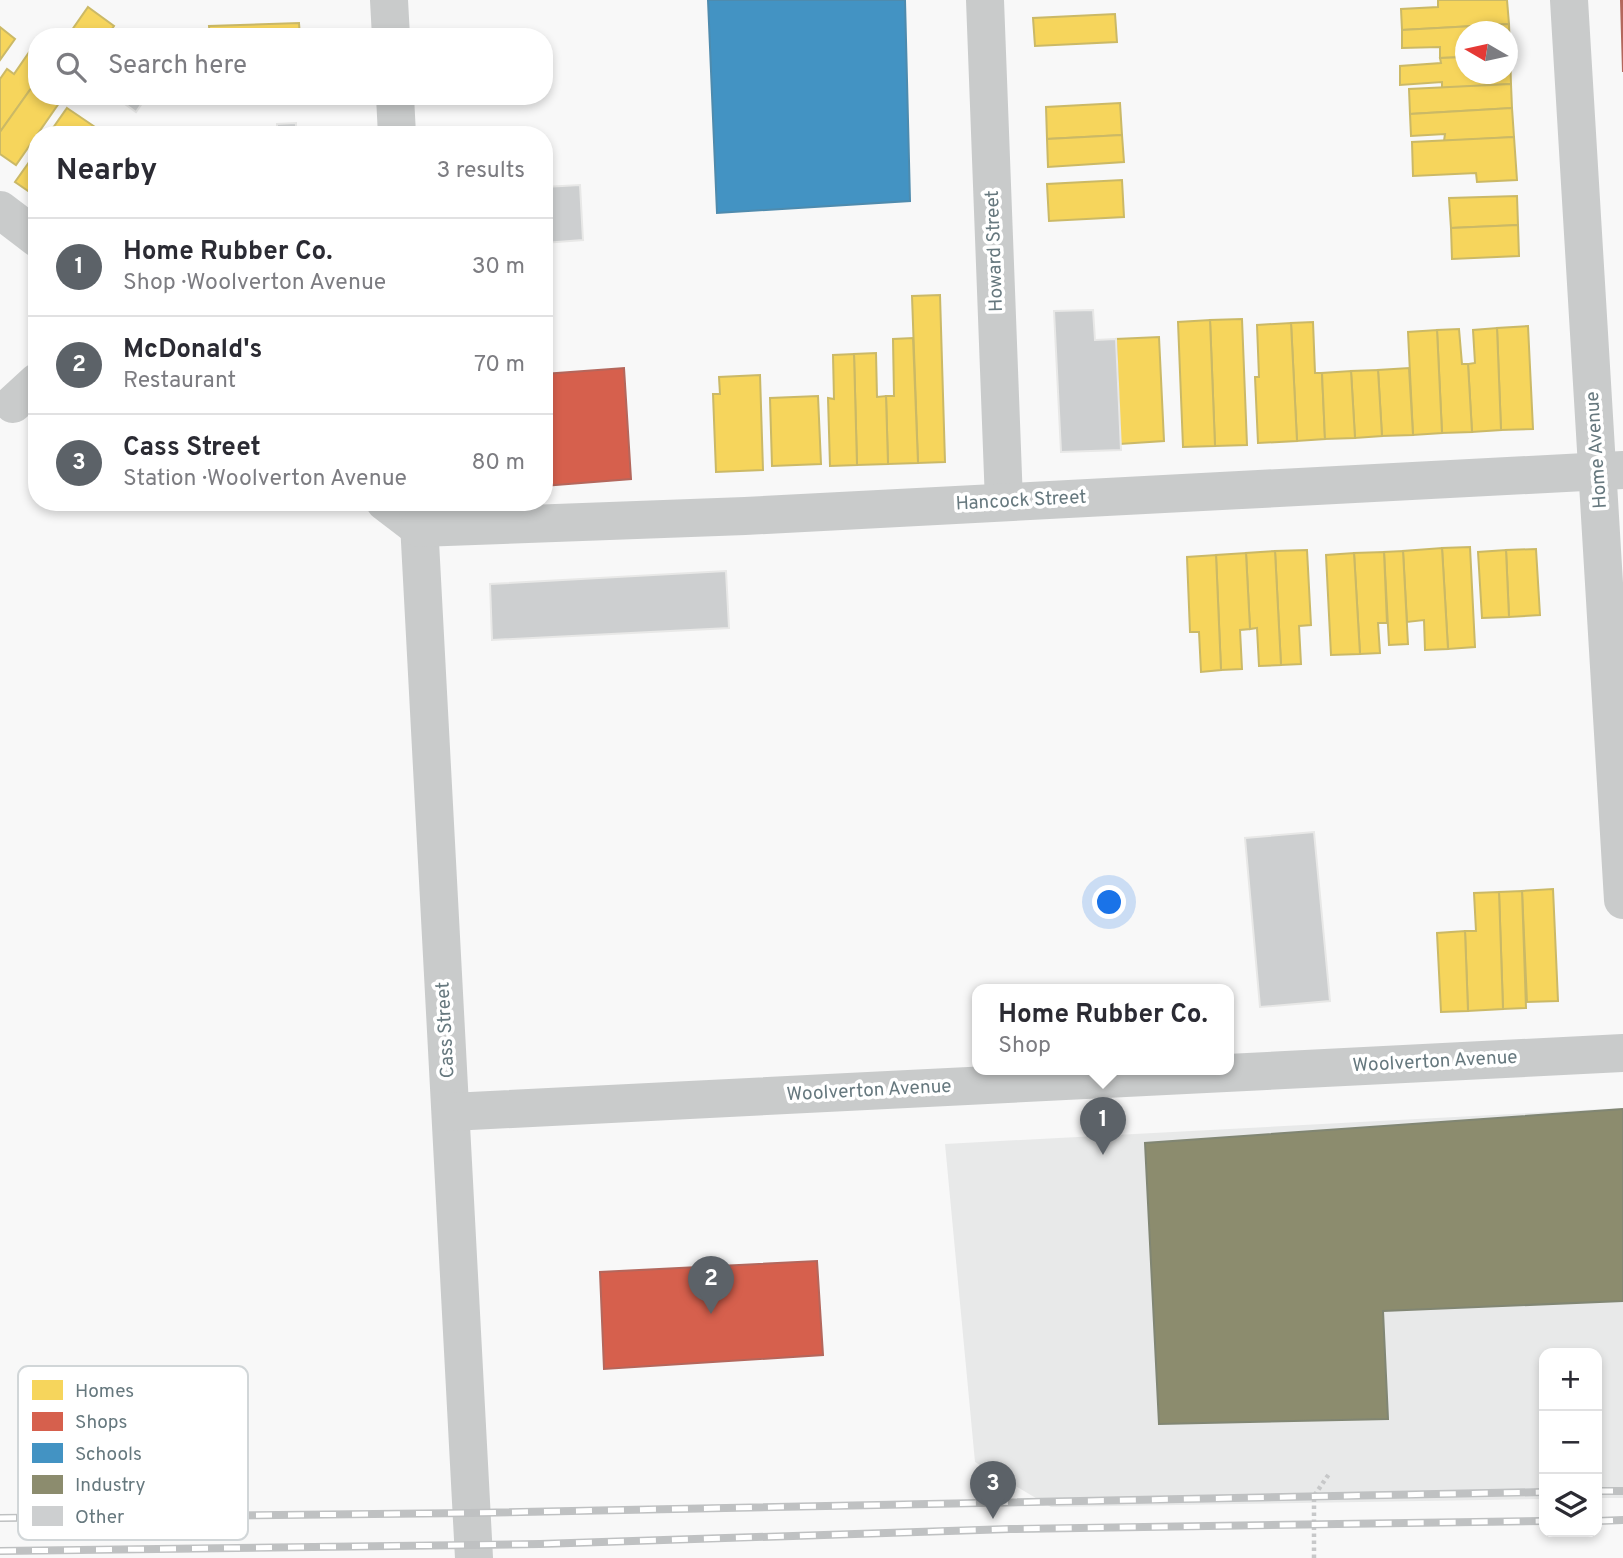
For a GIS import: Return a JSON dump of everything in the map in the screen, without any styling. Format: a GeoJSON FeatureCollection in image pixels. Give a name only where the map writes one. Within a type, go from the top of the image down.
{"type":"FeatureCollection","features":[{"type":"Feature","properties":{"kind":"street"},"geometry":{"type":"LineString","coordinates":[[389,0],[391,28]]}},
{"type":"Feature","properties":{"kind":"street","name":"Howard Street"},"geometry":{"type":"LineString","coordinates":[[985,0],[1004,502]]}},
{"type":"Feature","properties":{"kind":"street","name":"Home Avenue"},"geometry":{"type":"LineString","coordinates":[[1569,0],[1611,470],[1623,900]]}},
{"type":"Feature","properties":{"kind":"street"},"geometry":{"type":"LineString","coordinates":[[395,105],[397,126]]}},
{"type":"Feature","properties":{"kind":"street"},"geometry":{"type":"LineString","coordinates":[[0,210],[28,231]]}},
{"type":"Feature","properties":{"kind":"street","name":"Hancock Street"},"geometry":{"type":"LineString","coordinates":[[418,515],[745,516],[1611,470]]}},
{"type":"Feature","properties":{"kind":"street","name":"Cass Street"},"geometry":{"type":"LineString","coordinates":[[418,515],[474,1558]]}},
{"type":"Feature","properties":{"kind":"street","name":"Woolverton Avenue"},"geometry":{"type":"LineString","coordinates":[[1234,1073],[1623,1053]]}},
{"type":"Feature","properties":{"kind":"street","name":"Woolverton Avenue"},"geometry":{"type":"LineString","coordinates":[[451,1112],[1186,1075]]}},
{"type":"Feature","properties":{"kind":"path"},"geometry":{"type":"LineString","coordinates":[[1314,1558],[1314,1496],[1329,1474]]}},
{"type":"Feature","properties":{"kind":"shaded area"},"geometry":{"type":"Polygon","coordinates":[[[1623,1108],[1623,1498],[1602,1498],[1602,1348],[1539,1348],[1539,1499],[1051,1507],[975,1462],[945,1144],[1623,1108]]]}},
{"type":"Feature","properties":{"kind":"building: Homes"},"geometry":{"type":"Polygon","coordinates":[[[1438,0],[1507,0],[1509,21],[1455,21],[1455,27],[1402,30],[1401,9],[1438,7],[1438,0]]]}},
{"type":"Feature","properties":{"kind":"building: Homes"},"geometry":{"type":"Polygon","coordinates":[[[88,7],[114,26],[113,28],[73,28],[88,7]]]}},
{"type":"Feature","properties":{"kind":"building: Homes"},"geometry":{"type":"Polygon","coordinates":[[[1115,14],[1117,42],[1035,46],[1033,18],[1115,14]]]}},
{"type":"Feature","properties":{"kind":"building: Homes"},"geometry":{"type":"Polygon","coordinates":[[[299,23],[299,28],[209,28],[299,23]]]}},
{"type":"Feature","properties":{"kind":"building: Homes"},"geometry":{"type":"Polygon","coordinates":[[[0,27],[15,39],[0,60],[0,27]]]}},
{"type":"Feature","properties":{"kind":"building: Homes"},"geometry":{"type":"Polygon","coordinates":[[[1455,27],[1455,57],[1440,58],[1440,47],[1402,48],[1402,30],[1455,27]]]}},
{"type":"Feature","properties":{"kind":"building: Homes"},"geometry":{"type":"Polygon","coordinates":[[[28,54],[28,93],[0,132],[0,79],[7,69],[14,74],[28,54]]]}},
{"type":"Feature","properties":{"kind":"building: Homes"},"geometry":{"type":"Polygon","coordinates":[[[1455,57],[1455,84],[1511,84],[1442,88],[1442,82],[1400,85],[1400,66],[1441,63],[1440,58],[1455,57]]]}},
{"type":"Feature","properties":{"kind":"building: Homes"},"geometry":{"type":"Polygon","coordinates":[[[1511,84],[1512,108],[1410,114],[1409,89],[1511,84]]]}},
{"type":"Feature","properties":{"kind":"building: Homes"},"geometry":{"type":"Polygon","coordinates":[[[28,93],[28,105],[58,105],[43,126],[28,126],[28,148],[16,165],[0,154],[0,132],[28,93]]]}},
{"type":"Feature","properties":{"kind":"building: Homes"},"geometry":{"type":"Polygon","coordinates":[[[1120,103],[1122,135],[1047,139],[1046,107],[1120,103]]]}},
{"type":"Feature","properties":{"kind":"building: Homes"},"geometry":{"type":"Polygon","coordinates":[[[67,108],[94,126],[54,126],[67,108]]]}},
{"type":"Feature","properties":{"kind":"building: Homes"},"geometry":{"type":"Polygon","coordinates":[[[1512,108],[1514,137],[1444,141],[1445,134],[1411,136],[1410,114],[1512,108]]]}},
{"type":"Feature","properties":{"kind":"building: Homes"},"geometry":{"type":"Polygon","coordinates":[[[1122,135],[1124,162],[1048,167],[1047,139],[1122,135]]]}},
{"type":"Feature","properties":{"kind":"building: Homes"},"geometry":{"type":"Polygon","coordinates":[[[1514,137],[1517,180],[1477,182],[1476,173],[1413,176],[1412,142],[1514,137]]]}},
{"type":"Feature","properties":{"kind":"building: Homes"},"geometry":{"type":"Polygon","coordinates":[[[28,164],[28,191],[15,182],[28,164]]]}},
{"type":"Feature","properties":{"kind":"building: Homes"},"geometry":{"type":"Polygon","coordinates":[[[1122,180],[1124,217],[1049,221],[1047,184],[1122,180]]]}},
{"type":"Feature","properties":{"kind":"building: Homes"},"geometry":{"type":"Polygon","coordinates":[[[1517,196],[1518,225],[1451,228],[1449,198],[1517,196]]]}},
{"type":"Feature","properties":{"kind":"building: Homes"},"geometry":{"type":"Polygon","coordinates":[[[1518,225],[1519,256],[1452,259],[1451,228],[1518,225]]]}},
{"type":"Feature","properties":{"kind":"building: Homes"},"geometry":{"type":"Polygon","coordinates":[[[940,295],[945,462],[918,463],[912,296],[940,295]]]}},
{"type":"Feature","properties":{"kind":"building: Homes"},"geometry":{"type":"Polygon","coordinates":[[[1242,319],[1247,445],[1215,446],[1210,320],[1242,319]]]}},
{"type":"Feature","properties":{"kind":"building: Homes"},"geometry":{"type":"Polygon","coordinates":[[[1210,320],[1215,446],[1183,447],[1178,322],[1210,320]]]}},
{"type":"Feature","properties":{"kind":"building: Homes"},"geometry":{"type":"Polygon","coordinates":[[[1313,322],[1315,373],[1322,373],[1325,439],[1297,441],[1291,323],[1313,322]]]}},
{"type":"Feature","properties":{"kind":"building: Homes"},"geometry":{"type":"Polygon","coordinates":[[[1291,323],[1297,441],[1258,443],[1255,377],[1259,377],[1257,325],[1291,323]]]}},
{"type":"Feature","properties":{"kind":"building: Homes"},"geometry":{"type":"Polygon","coordinates":[[[1528,326],[1533,429],[1501,430],[1497,328],[1528,326]]]}},
{"type":"Feature","properties":{"kind":"building: Homes"},"geometry":{"type":"Polygon","coordinates":[[[1497,328],[1501,430],[1472,432],[1468,364],[1475,363],[1473,330],[1497,328]]]}},
{"type":"Feature","properties":{"kind":"building: Homes"},"geometry":{"type":"Polygon","coordinates":[[[1459,329],[1462,364],[1468,364],[1472,432],[1442,433],[1437,330],[1459,329]]]}},
{"type":"Feature","properties":{"kind":"building: Homes"},"geometry":{"type":"Polygon","coordinates":[[[1437,330],[1442,433],[1413,435],[1408,332],[1437,330]]]}},
{"type":"Feature","properties":{"kind":"building: Homes"},"geometry":{"type":"Polygon","coordinates":[[[1159,337],[1164,441],[1120,444],[1116,339],[1159,337]]]}},
{"type":"Feature","properties":{"kind":"building: Homes"},"geometry":{"type":"Polygon","coordinates":[[[913,338],[918,463],[888,464],[886,396],[894,396],[893,339],[913,338]]]}},
{"type":"Feature","properties":{"kind":"building: Homes"},"geometry":{"type":"Polygon","coordinates":[[[876,353],[877,397],[886,396],[888,464],[857,465],[854,354],[876,353]]]}},
{"type":"Feature","properties":{"kind":"building: Homes"},"geometry":{"type":"Polygon","coordinates":[[[854,354],[857,465],[830,466],[828,398],[834,399],[833,355],[854,354]]]}},
{"type":"Feature","properties":{"kind":"building: Homes"},"geometry":{"type":"Polygon","coordinates":[[[1409,368],[1413,435],[1382,436],[1378,370],[1409,368]]]}},
{"type":"Feature","properties":{"kind":"building: Homes"},"geometry":{"type":"Polygon","coordinates":[[[1378,370],[1382,436],[1355,438],[1351,371],[1378,370]]]}},
{"type":"Feature","properties":{"kind":"building: Homes"},"geometry":{"type":"Polygon","coordinates":[[[1351,371],[1355,438],[1325,439],[1322,373],[1351,371]]]}},
{"type":"Feature","properties":{"kind":"building: Homes"},"geometry":{"type":"Polygon","coordinates":[[[760,375],[763,470],[716,472],[713,394],[720,394],[719,377],[760,375]]]}},
{"type":"Feature","properties":{"kind":"building: Homes"},"geometry":{"type":"Polygon","coordinates":[[[818,396],[821,464],[772,466],[770,398],[818,396]]]}},
{"type":"Feature","properties":{"kind":"building: Homes"},"geometry":{"type":"Polygon","coordinates":[[[1470,547],[1475,647],[1448,649],[1442,548],[1470,547]]]}},
{"type":"Feature","properties":{"kind":"building: Homes"},"geometry":{"type":"Polygon","coordinates":[[[1442,548],[1448,649],[1425,650],[1424,620],[1407,622],[1403,551],[1442,548]]]}},
{"type":"Feature","properties":{"kind":"building: Homes"},"geometry":{"type":"Polygon","coordinates":[[[1536,549],[1540,615],[1509,617],[1506,550],[1536,549]]]}},
{"type":"Feature","properties":{"kind":"building: Homes"},"geometry":{"type":"Polygon","coordinates":[[[1307,550],[1311,625],[1299,626],[1301,664],[1281,665],[1275,551],[1307,550]]]}},
{"type":"Feature","properties":{"kind":"building: Homes"},"geometry":{"type":"Polygon","coordinates":[[[1506,550],[1509,617],[1482,618],[1478,552],[1506,550]]]}},
{"type":"Feature","properties":{"kind":"building: Homes"},"geometry":{"type":"Polygon","coordinates":[[[1275,551],[1281,665],[1259,666],[1257,628],[1250,629],[1246,553],[1275,551]]]}},
{"type":"Feature","properties":{"kind":"building: Homes"},"geometry":{"type":"Polygon","coordinates":[[[1403,551],[1408,644],[1389,645],[1384,552],[1403,551]]]}},
{"type":"Feature","properties":{"kind":"building: Homes"},"geometry":{"type":"Polygon","coordinates":[[[1384,552],[1387,623],[1378,623],[1380,653],[1360,654],[1354,553],[1384,552]]]}},
{"type":"Feature","properties":{"kind":"building: Homes"},"geometry":{"type":"Polygon","coordinates":[[[1246,553],[1250,629],[1240,630],[1242,669],[1221,670],[1216,555],[1246,553]]]}},
{"type":"Feature","properties":{"kind":"building: Homes"},"geometry":{"type":"Polygon","coordinates":[[[1354,553],[1360,654],[1331,655],[1326,555],[1354,553]]]}},
{"type":"Feature","properties":{"kind":"building: Homes"},"geometry":{"type":"Polygon","coordinates":[[[1216,555],[1221,670],[1201,672],[1199,632],[1190,632],[1187,557],[1216,555]]]}},
{"type":"Feature","properties":{"kind":"building: Homes"},"geometry":{"type":"Polygon","coordinates":[[[1553,889],[1558,1001],[1527,1002],[1522,891],[1553,889]]]}},
{"type":"Feature","properties":{"kind":"building: Homes"},"geometry":{"type":"Polygon","coordinates":[[[1522,891],[1526,1008],[1503,1009],[1499,892],[1522,891]]]}},
{"type":"Feature","properties":{"kind":"building: Homes"},"geometry":{"type":"Polygon","coordinates":[[[1499,892],[1503,1009],[1468,1011],[1465,931],[1476,931],[1474,893],[1499,892]]]}},
{"type":"Feature","properties":{"kind":"building: Homes"},"geometry":{"type":"Polygon","coordinates":[[[1465,931],[1468,1011],[1441,1012],[1437,933],[1465,931]]]}},
{"type":"Feature","properties":{"kind":"building: Shops"},"geometry":{"type":"Polygon","coordinates":[[[1621,0],[1623,0],[1623,72],[1621,0]]]}},
{"type":"Feature","properties":{"kind":"building: Shops"},"geometry":{"type":"Polygon","coordinates":[[[624,368],[631,479],[553,485],[553,373],[624,368]]]}},
{"type":"Feature","properties":{"kind":"building: Shops"},"geometry":{"type":"Polygon","coordinates":[[[817,1261],[823,1355],[604,1369],[600,1272],[817,1261]]]}},
{"type":"Feature","properties":{"kind":"building: Schools"},"geometry":{"type":"Polygon","coordinates":[[[708,0],[905,0],[910,201],[717,213],[708,0]]]}},
{"type":"Feature","properties":{"kind":"building: Industry"},"geometry":{"type":"Polygon","coordinates":[[[1623,1109],[1623,1301],[1383,1311],[1388,1419],[1159,1424],[1145,1143],[1623,1109]]]}},
{"type":"Feature","properties":{"kind":"building: Other"},"geometry":{"type":"Polygon","coordinates":[[[126,105],[141,105],[136,112],[126,105]]]}},
{"type":"Feature","properties":{"kind":"building: Other"},"geometry":{"type":"Polygon","coordinates":[[[296,123],[296,126],[277,126],[296,123]]]}},
{"type":"Feature","properties":{"kind":"building: Other"},"geometry":{"type":"Polygon","coordinates":[[[580,185],[583,240],[553,242],[553,186],[580,185]]]}},
{"type":"Feature","properties":{"kind":"building: Other"},"geometry":{"type":"Polygon","coordinates":[[[1093,310],[1095,340],[1116,339],[1121,450],[1061,452],[1054,311],[1093,310]]]}},
{"type":"Feature","properties":{"kind":"building: Other"},"geometry":{"type":"Polygon","coordinates":[[[726,571],[729,628],[492,640],[490,584],[726,571]]]}},
{"type":"Feature","properties":{"kind":"building: Other"},"geometry":{"type":"Polygon","coordinates":[[[1314,832],[1330,1001],[1260,1007],[1245,838],[1314,832]]]}},
{"type":"Feature","properties":{"kind":"railway"},"geometry":{"type":"LineString","coordinates":[[1602,1491],[1623,1491]]}},
{"type":"Feature","properties":{"kind":"railway"},"geometry":{"type":"LineString","coordinates":[[248,1515],[1539,1492]]}},
{"type":"Feature","properties":{"kind":"railway"},"geometry":{"type":"LineString","coordinates":[[0,1518],[18,1518]]}},
{"type":"Feature","properties":{"kind":"railway"},"geometry":{"type":"LineString","coordinates":[[1602,1521],[1623,1520]]}},
{"type":"Feature","properties":{"kind":"railway"},"geometry":{"type":"LineString","coordinates":[[0,1551],[540,1544],[1010,1529],[1539,1521]]}},
{"type":"Feature","properties":{"kind":"place","name":"Home Rubber Co."},"geometry":{"type":"Point","coordinates":[1103,1155]}},
{"type":"Feature","properties":{"kind":"place","name":"McDonald's"},"geometry":{"type":"Point","coordinates":[711,1314]}},
{"type":"Feature","properties":{"kind":"place","name":"Cass Street"},"geometry":{"type":"Point","coordinates":[993,1519]}}]}
